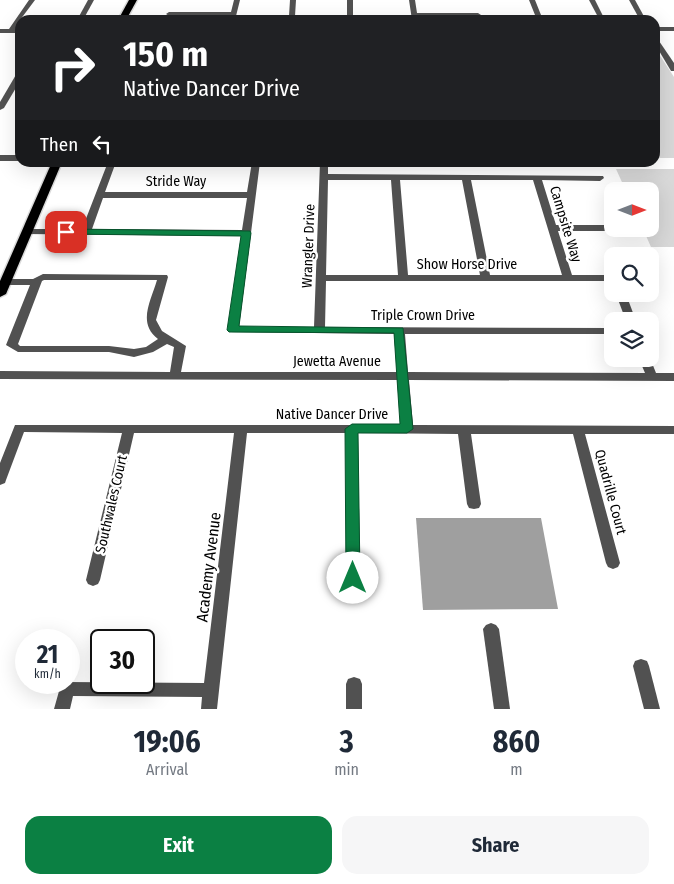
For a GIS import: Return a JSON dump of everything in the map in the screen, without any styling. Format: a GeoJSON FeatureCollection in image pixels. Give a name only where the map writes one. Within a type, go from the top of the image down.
{"type":"FeatureCollection","features":[{"type":"Feature","properties":{"kind":"main road"},"geometry":{"type":"LineString","coordinates":[[125,15],[133,0]]}},
{"type":"Feature","properties":{"kind":"main road"},"geometry":{"type":"LineString","coordinates":[[0,294],[55,167]]}},
{"type":"Feature","properties":{"kind":"street"},"geometry":{"type":"LineString","coordinates":[[22,15],[32,0]]}},
{"type":"Feature","properties":{"kind":"street"},"geometry":{"type":"LineString","coordinates":[[83,15],[91,0]]}},
{"type":"Feature","properties":{"kind":"street"},"geometry":{"type":"LineString","coordinates":[[233,15],[237,0]]}},
{"type":"Feature","properties":{"kind":"street"},"geometry":{"type":"LineString","coordinates":[[292,15],[293,0]]}},
{"type":"Feature","properties":{"kind":"street"},"geometry":{"type":"LineString","coordinates":[[350,0],[350,15]]}},
{"type":"Feature","properties":{"kind":"street"},"geometry":{"type":"LineString","coordinates":[[412,0],[414,15]]}},
{"type":"Feature","properties":{"kind":"street"},"geometry":{"type":"LineString","coordinates":[[532,0],[538,15]]}},
{"type":"Feature","properties":{"kind":"street"},"geometry":{"type":"LineString","coordinates":[[592,0],[600,15]]}},
{"type":"Feature","properties":{"kind":"street"},"geometry":{"type":"LineString","coordinates":[[632,0],[640,15]]}},
{"type":"Feature","properties":{"kind":"street"},"geometry":{"type":"LineString","coordinates":[[169,14],[190,15]]}},
{"type":"Feature","properties":{"kind":"street"},"geometry":{"type":"LineString","coordinates":[[0,31],[12,31],[15,26]]}},
{"type":"Feature","properties":{"kind":"street"},"geometry":{"type":"LineString","coordinates":[[660,29],[674,29]]}},
{"type":"Feature","properties":{"kind":"street"},"geometry":{"type":"LineString","coordinates":[[660,47],[674,69]]}},
{"type":"Feature","properties":{"kind":"street"},"geometry":{"type":"LineString","coordinates":[[0,108],[15,83]]}},
{"type":"Feature","properties":{"kind":"street"},"geometry":{"type":"LineString","coordinates":[[0,158],[15,158]]}},
{"type":"Feature","properties":{"kind":"street"},"geometry":{"type":"LineString","coordinates":[[86,232],[110,167]]}},
{"type":"Feature","properties":{"kind":"street"},"geometry":{"type":"LineString","coordinates":[[27,232],[246,233],[255,167]]}},
{"type":"Feature","properties":{"kind":"street","name":"Wrangler Drive"},"geometry":{"type":"LineString","coordinates":[[319,330],[324,167]]}},
{"type":"Feature","properties":{"kind":"street"},"geometry":{"type":"LineString","coordinates":[[324,177],[600,178]]}},
{"type":"Feature","properties":{"kind":"street"},"geometry":{"type":"LineString","coordinates":[[395,177],[403,278]]}},
{"type":"Feature","properties":{"kind":"street"},"geometry":{"type":"LineString","coordinates":[[466,177],[486,278]]}},
{"type":"Feature","properties":{"kind":"street","name":"Campsite Way"},"geometry":{"type":"LineString","coordinates":[[537,178],[568,278]]}},
{"type":"Feature","properties":{"kind":"street","name":"Stride Way"},"geometry":{"type":"LineString","coordinates":[[100,195],[251,195]]}},
{"type":"Feature","properties":{"kind":"street"},"geometry":{"type":"LineString","coordinates":[[553,228],[604,228]]}},
{"type":"Feature","properties":{"kind":"street","name":"Triple Crown Drive"},"geometry":{"type":"LineString","coordinates":[[246,233],[233,330],[604,330]]}},
{"type":"Feature","properties":{"kind":"street"},"geometry":{"type":"LineString","coordinates":[[166,339],[149,350],[134,353],[109,349],[14,348],[12,345],[38,279],[43,277],[162,277],[151,320],[156,332],[180,346],[175,376]]}},
{"type":"Feature","properties":{"kind":"street","name":"Show Horse Drive"},"geometry":{"type":"LineString","coordinates":[[321,278],[604,278]]}},
{"type":"Feature","properties":{"kind":"street"},"geometry":{"type":"LineString","coordinates":[[5,282],[37,282]]}},
{"type":"Feature","properties":{"kind":"street"},"geometry":{"type":"LineString","coordinates":[[400,330],[407,429]]}},
{"type":"Feature","properties":{"kind":"street"},"geometry":{"type":"LineString","coordinates":[[648,367],[652,377]]}},
{"type":"Feature","properties":{"kind":"street","name":"Jewetta Avenue"},"geometry":{"type":"LineString","coordinates":[[0,375],[674,377]]}},
{"type":"Feature","properties":{"kind":"street","name":"Native Dancer Drive"},"geometry":{"type":"LineString","coordinates":[[0,480],[19,428],[674,430]]}},
{"type":"Feature","properties":{"kind":"street","name":"Southwales Court"},"geometry":{"type":"LineString","coordinates":[[93,580],[129,428]]}},
{"type":"Feature","properties":{"kind":"street","name":"Academy Avenue"},"geometry":{"type":"LineString","coordinates":[[209,709],[241,428]]}},
{"type":"Feature","properties":{"kind":"street"},"geometry":{"type":"LineString","coordinates":[[352,429],[353,578]]}},
{"type":"Feature","properties":{"kind":"street"},"geometry":{"type":"LineString","coordinates":[[464,429],[474,504]]}},
{"type":"Feature","properties":{"kind":"street","name":"Quadrille Court"},"geometry":{"type":"LineString","coordinates":[[578,429],[614,563]]}},
{"type":"Feature","properties":{"kind":"street"},"geometry":{"type":"LineString","coordinates":[[491,629],[502,709]]}},
{"type":"Feature","properties":{"kind":"street"},"geometry":{"type":"LineString","coordinates":[[641,666],[652,709]]}},
{"type":"Feature","properties":{"kind":"street"},"geometry":{"type":"LineString","coordinates":[[354,684],[354,709]]}},
{"type":"Feature","properties":{"kind":"street"},"geometry":{"type":"LineString","coordinates":[[62,709],[67,689],[211,690]]}},
{"type":"Feature","properties":{"kind":"shaded area"},"geometry":{"type":"Polygon","coordinates":[[[660,56],[674,77],[674,158],[660,158],[660,56]]]}},
{"type":"Feature","properties":{"kind":"shaded area"},"geometry":{"type":"Polygon","coordinates":[[[616,169],[674,169],[674,247],[651,247],[647,238],[659,238],[659,182],[622,182],[616,169]]]}},
{"type":"Feature","properties":{"kind":"shaded area"},"geometry":{"type":"Polygon","coordinates":[[[416,518],[541,518],[558,609],[423,610],[416,518]]]}},
{"type":"Feature","properties":{"kind":"route"},"geometry":{"type":"LineString","coordinates":[[66,232],[246,233],[233,330],[400,330],[407,429],[352,429],[353,578]]}}]}
